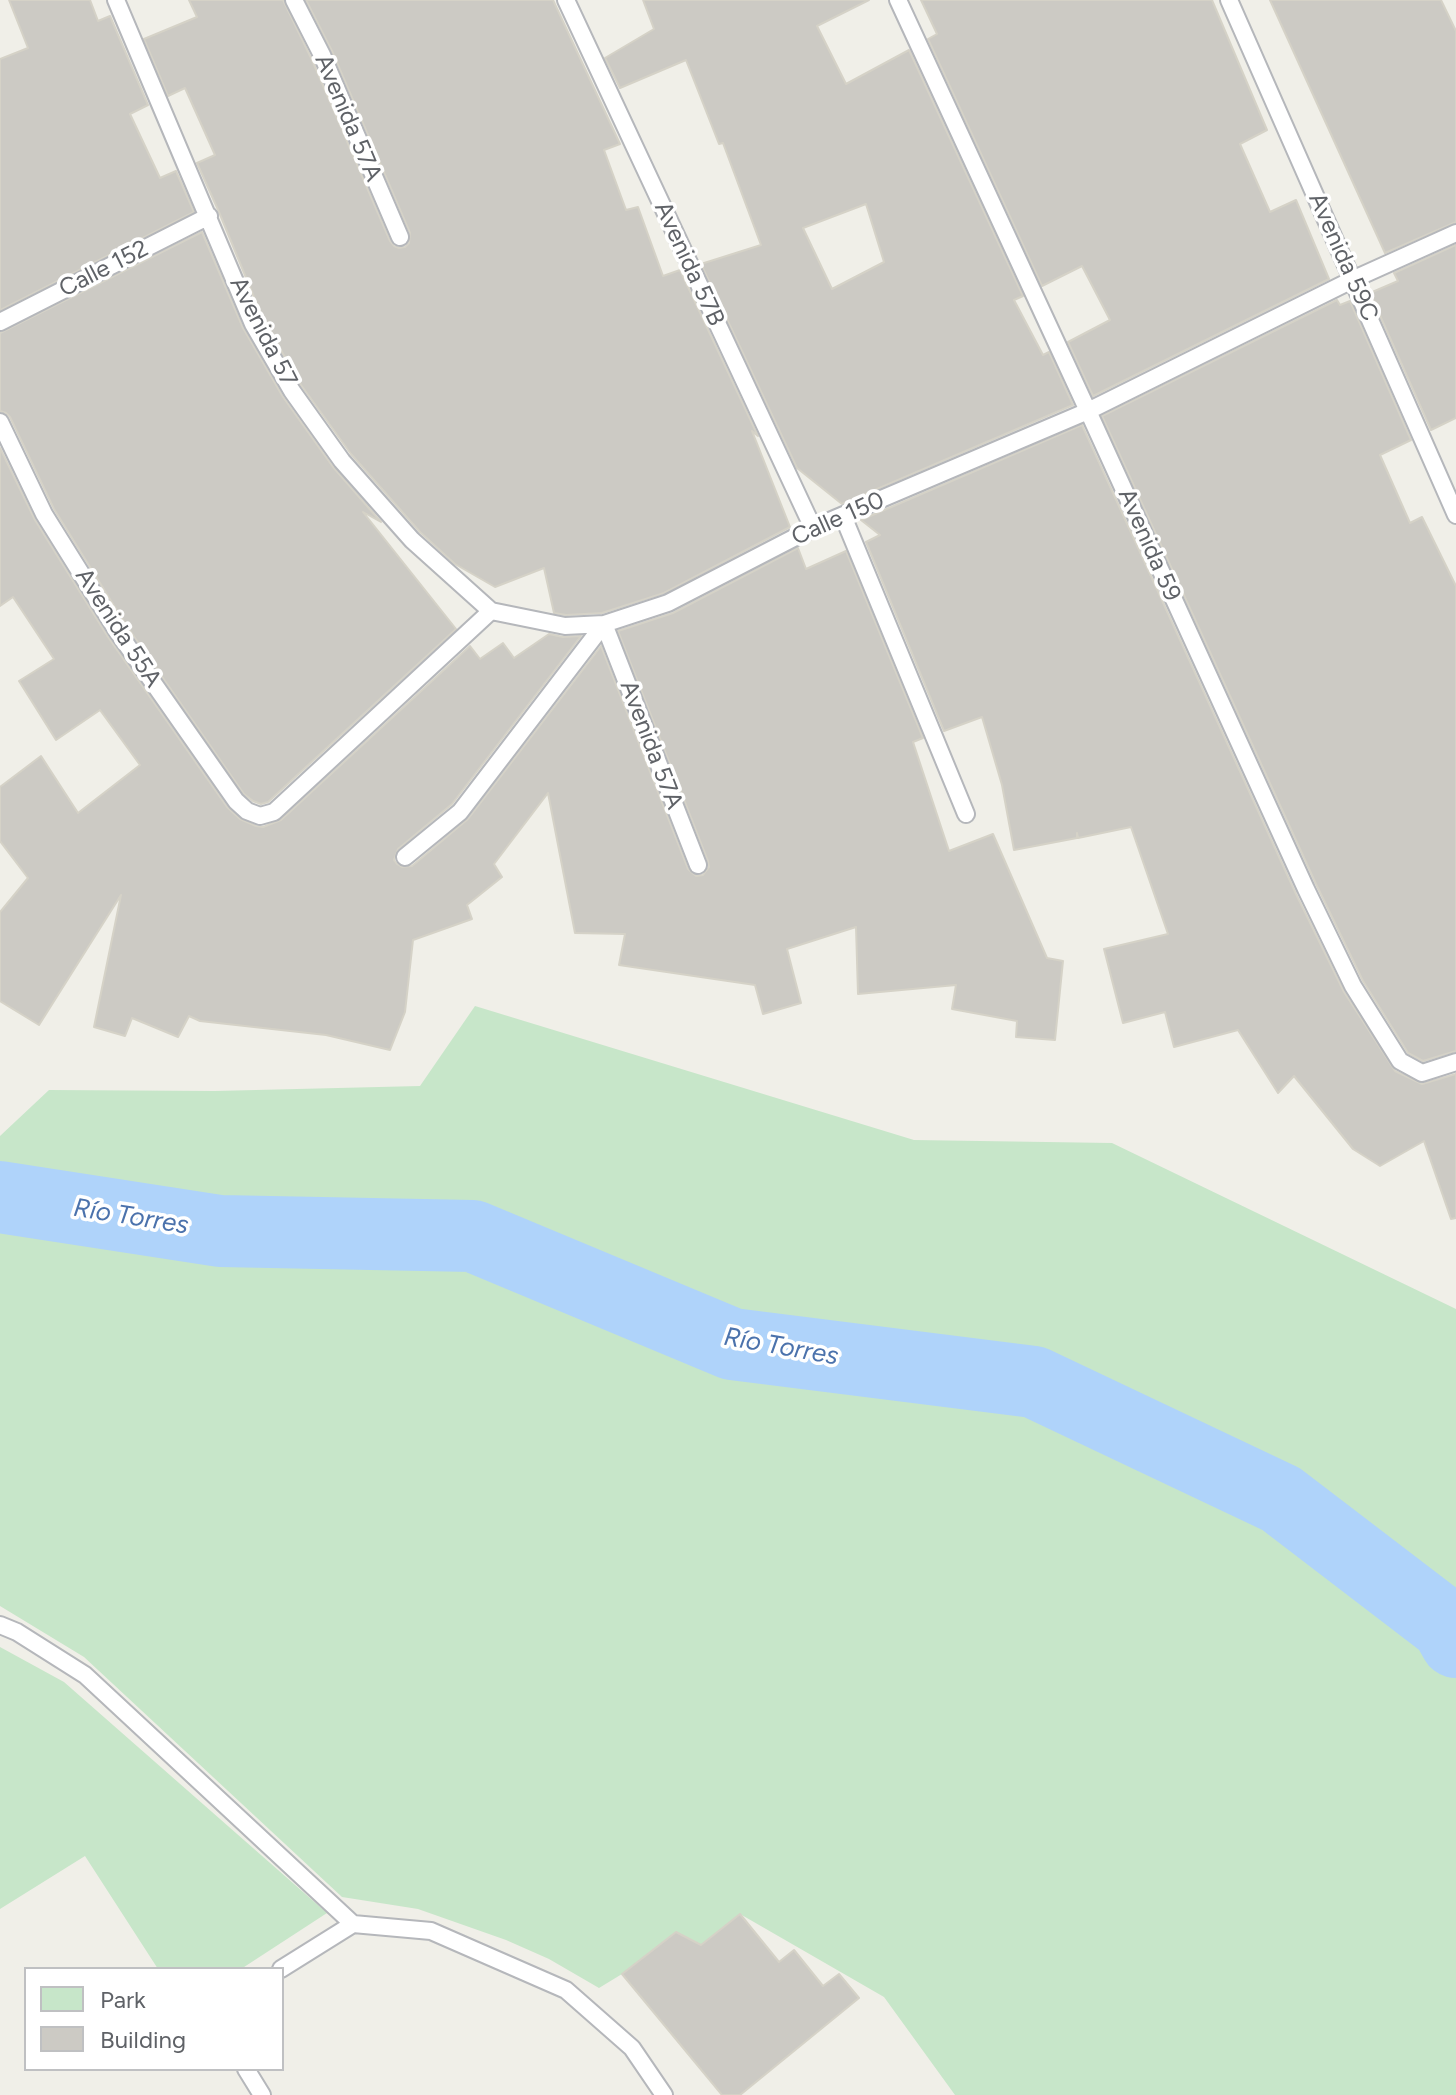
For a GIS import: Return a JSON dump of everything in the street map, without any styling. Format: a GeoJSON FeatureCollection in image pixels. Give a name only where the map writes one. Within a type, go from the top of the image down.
{"type":"FeatureCollection","features":[{"type":"Feature","properties":{"kind":"lane","name":"Avenida 57"},"geometry":{"type":"LineString","coordinates":[[116,0],[253,324],[292,391],[342,461],[412,540],[491,611]]}},
{"type":"Feature","properties":{"kind":"lane","name":"Avenida 57A"},"geometry":{"type":"LineString","coordinates":[[294,0],[322,55],[400,237]]}},
{"type":"Feature","properties":{"kind":"lane","name":"Avenida 57B"},"geometry":{"type":"LineString","coordinates":[[566,0],[813,528]]}},
{"type":"Feature","properties":{"kind":"lane","name":"Avenida 59"},"geometry":{"type":"LineString","coordinates":[[898,0],[1353,986],[1400,1061],[1422,1073],[1456,1062]]}},
{"type":"Feature","properties":{"kind":"lane","name":"Avenida 59C"},"geometry":{"type":"LineString","coordinates":[[1229,0],[1456,515]]}},
{"type":"Feature","properties":{"kind":"lane","name":"Calle 152"},"geometry":{"type":"LineString","coordinates":[[0,322],[209,216]]}},
{"type":"Feature","properties":{"kind":"lane","name":"Calle 150"},"geometry":{"type":"LineString","coordinates":[[491,611],[565,626],[604,624],[668,603],[813,528],[1088,411],[1354,279],[1456,233]]}},
{"type":"Feature","properties":{"kind":"lane","name":"Avenida 55A"},"geometry":{"type":"LineString","coordinates":[[0,422],[44,514],[117,631],[236,801],[247,811],[260,816],[274,812],[491,611]]}},
{"type":"Feature","properties":{"kind":"lane"},"geometry":{"type":"LineString","coordinates":[[843,516],[966,814]]}},
{"type":"Feature","properties":{"kind":"lane","name":"Avenida 57A"},"geometry":{"type":"LineString","coordinates":[[604,624],[698,865]]}},
{"type":"Feature","properties":{"kind":"lane"},"geometry":{"type":"LineString","coordinates":[[405,857],[460,812],[604,624]]}},
{"type":"Feature","properties":{"kind":"lane"},"geometry":{"type":"LineString","coordinates":[[0,1625],[17,1632],[85,1675],[353,1924]]}},
{"type":"Feature","properties":{"kind":"lane"},"geometry":{"type":"LineString","coordinates":[[284,1967],[353,1924],[431,1931],[566,1990],[632,2048],[664,2095]]}},
{"type":"Feature","properties":{"kind":"lane"},"geometry":{"type":"LineString","coordinates":[[247,2071],[262,2095]]}},
{"type":"Feature","properties":{"kind":"green space"},"geometry":{"type":"Polygon","coordinates":[[[475,1006],[914,1140],[1112,1143],[1456,1309],[1456,2095],[955,2095],[884,1997],[740,1914],[701,1945],[676,1932],[599,1988],[549,1959],[506,1940],[418,1909],[342,1897],[84,1657],[0,1606],[0,1136],[49,1090],[215,1091],[420,1086],[475,1006]]]}},
{"type":"Feature","properties":{"kind":"green space"},"geometry":{"type":"Polygon","coordinates":[[[0,1647],[64,1682],[327,1913],[244,1967],[157,1967],[85,1856],[0,1909],[0,1647]]]}},
{"type":"Feature","properties":{"kind":"building"},"geometry":{"type":"Polygon","coordinates":[[[9,0],[90,0],[98,21],[110,16],[148,105],[130,114],[160,178],[176,171],[194,212],[0,310],[0,59],[28,48],[9,0]]]}},
{"type":"Feature","properties":{"kind":"building"},"geometry":{"type":"Polygon","coordinates":[[[189,0],[283,0],[390,241],[399,248],[409,243],[410,233],[332,51],[306,0],[553,0],[620,144],[604,150],[626,210],[638,207],[663,276],[680,270],[758,436],[752,431],[790,527],[664,593],[602,613],[554,613],[544,568],[495,587],[455,564],[420,532],[351,454],[301,385],[263,319],[197,163],[215,155],[185,88],[168,96],[144,39],[197,17],[189,0]]]}},
{"type":"Feature","properties":{"kind":"building"},"geometry":{"type":"Polygon","coordinates":[[[643,0],[869,0],[817,26],[846,84],[909,50],[1023,296],[1014,300],[1043,355],[1049,352],[1073,405],[842,504],[797,468],[701,264],[761,245],[723,143],[719,144],[686,60],[620,88],[605,58],[654,29],[643,0]],[[866,204],[803,228],[832,289],[884,262],[866,204]]]}},
{"type":"Feature","properties":{"kind":"building"},"geometry":{"type":"Polygon","coordinates":[[[921,0],[1212,0],[1267,130],[1240,144],[1270,212],[1296,200],[1329,279],[1093,396],[1068,342],[1110,320],[1082,266],[1042,286],[928,39],[937,34],[921,0]]]}},
{"type":"Feature","properties":{"kind":"building"},"geometry":{"type":"Polygon","coordinates":[[[1270,0],[1441,0],[1456,31],[1456,222],[1385,253],[1270,0]]]}},
{"type":"Feature","properties":{"kind":"building"},"geometry":{"type":"Polygon","coordinates":[[[202,232],[243,328],[283,397],[333,467],[381,522],[363,512],[456,629],[268,802],[261,804],[244,794],[126,625],[54,509],[10,417],[0,411],[0,333],[202,232]]]}},
{"type":"Feature","properties":{"kind":"building"},"geometry":{"type":"Polygon","coordinates":[[[1456,245],[1456,418],[1431,430],[1370,293],[1398,281],[1394,273],[1456,245]]]}},
{"type":"Feature","properties":{"kind":"building"},"geometry":{"type":"Polygon","coordinates":[[[1337,300],[1340,305],[1350,301],[1411,440],[1380,455],[1410,523],[1422,517],[1456,586],[1456,1051],[1423,1061],[1408,1053],[1363,981],[1102,416],[1337,300]]]}},
{"type":"Feature","properties":{"kind":"building"},"geometry":{"type":"Polygon","coordinates":[[[1082,425],[1296,894],[1344,992],[1395,1071],[1422,1084],[1456,1074],[1456,1218],[1451,1219],[1424,1141],[1380,1166],[1353,1149],[1294,1076],[1278,1093],[1238,1030],[1174,1047],[1165,1012],[1123,1023],[1104,949],[1168,934],[1131,827],[1078,838],[1077,833],[1077,838],[1014,850],[1002,785],[982,717],[944,731],[866,542],[880,535],[861,520],[1082,425]]]}},
{"type":"Feature","properties":{"kind":"building"},"geometry":{"type":"Polygon","coordinates":[[[0,448],[35,520],[108,637],[227,807],[240,819],[256,826],[263,827],[281,820],[470,646],[480,659],[503,643],[514,658],[549,634],[581,636],[452,804],[398,849],[394,860],[402,867],[412,866],[468,819],[601,646],[688,869],[696,876],[703,875],[709,867],[708,861],[618,631],[673,613],[798,548],[806,569],[846,551],[923,738],[913,742],[949,851],[993,834],[1047,958],[1063,961],[1055,1040],[1016,1037],[1017,1021],[952,1009],[956,985],[858,994],[856,927],[787,949],[801,1003],[763,1014],[755,985],[619,965],[625,934],[575,933],[548,793],[494,864],[502,877],[467,905],[472,919],[413,940],[405,1012],[390,1050],[326,1035],[200,1021],[189,1016],[178,1037],[132,1018],[125,1036],[94,1027],[121,895],[39,1025],[0,1001],[0,912],[28,878],[0,841],[0,787],[41,756],[78,813],[140,765],[100,710],[56,740],[19,681],[54,659],[13,597],[0,606],[0,448]]]}},
{"type":"Feature","properties":{"kind":"building"},"geometry":{"type":"Polygon","coordinates":[[[740,1914],[779,1962],[794,1950],[823,1986],[839,1974],[859,1998],[740,2095],[722,2095],[622,1974],[676,1932],[701,1945],[740,1914]]]}},
{"type":"Feature","properties":{"kind":"waterway","name":"Río Torres"},"geometry":{"type":"LineString","coordinates":[[0,1197],[220,1231],[473,1236],[732,1344],[1034,1382],[1281,1499],[1447,1626],[1456,1642]]}}]}
